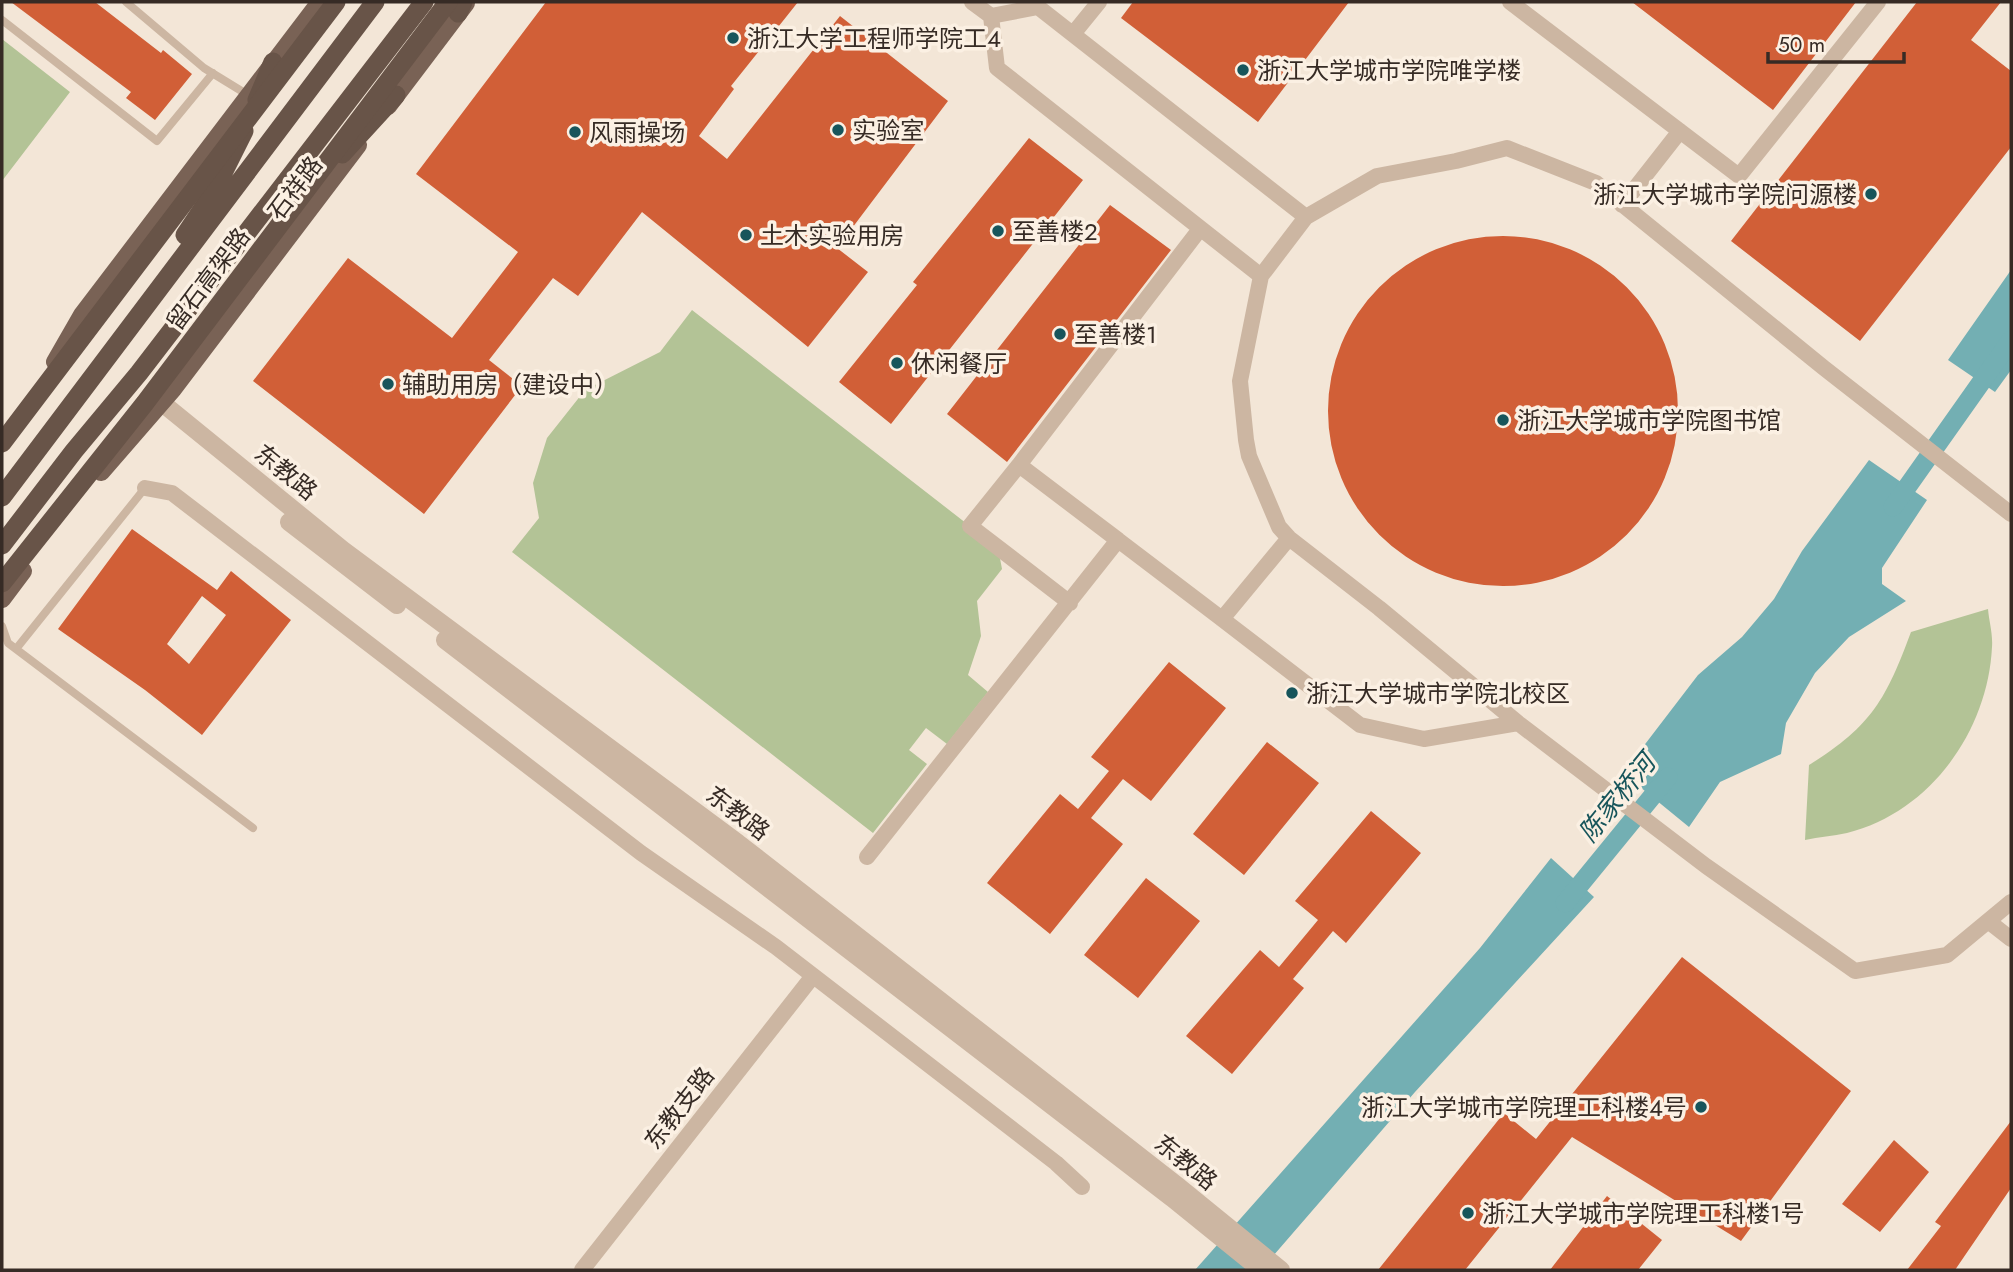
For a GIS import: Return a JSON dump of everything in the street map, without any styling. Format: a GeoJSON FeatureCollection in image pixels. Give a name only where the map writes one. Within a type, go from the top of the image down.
{"type":"FeatureCollection","features":[{"type":"Feature","properties":{"kind":"highway"},"geometry":{"type":"LineString","coordinates":[[2,443],[336,2]]}},
{"type":"Feature","properties":{"kind":"highway","name":"留石高架路"},"geometry":{"type":"LineString","coordinates":[[2,497],[375,2]]}},
{"type":"Feature","properties":{"kind":"highway","name":"留石高架路"},"geometry":{"type":"LineString","coordinates":[[2,545],[74,451],[139,373],[424,2]]}},
{"type":"Feature","properties":{"kind":"highway","name":"留石高架路"},"geometry":{"type":"LineString","coordinates":[[2,583],[459,5]]}},
{"type":"Feature","properties":{"kind":"highway"},"geometry":{"type":"LineString","coordinates":[[69,409],[104,345],[214,193],[273,62]]}},
{"type":"Feature","properties":{"kind":"highway"},"geometry":{"type":"LineString","coordinates":[[139,373],[396,95]]}},
{"type":"Feature","properties":{"kind":"main road"},"geometry":{"type":"LineString","coordinates":[[2,453],[82,315],[320,2]]}},
{"type":"Feature","properties":{"kind":"main road","name":"石祥路"},"geometry":{"type":"LineString","coordinates":[[2,599],[72,506],[158,406],[396,95],[459,5]]}},
{"type":"Feature","properties":{"kind":"street"},"geometry":{"type":"LineString","coordinates":[[972,2],[991,16],[998,68],[1261,276]]}},
{"type":"Feature","properties":{"kind":"street"},"geometry":{"type":"LineString","coordinates":[[1073,34],[1098,2]]}},
{"type":"Feature","properties":{"kind":"street"},"geometry":{"type":"LineString","coordinates":[[1510,2],[1739,176],[1878,2]]}},
{"type":"Feature","properties":{"kind":"street"},"geometry":{"type":"LineString","coordinates":[[991,16],[1038,7],[1306,217]]}},
{"type":"Feature","properties":{"kind":"street"},"geometry":{"type":"LineString","coordinates":[[1622,205],[1680,131]]}},
{"type":"Feature","properties":{"kind":"street"},"geometry":{"type":"LineString","coordinates":[[2011,514],[1824,368],[1596,183],[1507,148],[1377,176],[1306,217],[1261,276],[1240,381],[1246,440],[1279,527],[1289,538],[1379,608],[1518,723],[1706,866],[1855,971],[1947,955],[2011,902]]}},
{"type":"Feature","properties":{"kind":"street"},"geometry":{"type":"LineString","coordinates":[[1070,603],[970,526],[1200,229]]}},
{"type":"Feature","properties":{"kind":"street","name":"东教路"},"geometry":{"type":"LineString","coordinates":[[158,406],[335,559],[1281,1270]]}},
{"type":"Feature","properties":{"kind":"street"},"geometry":{"type":"LineString","coordinates":[[1019,465],[1360,724],[1424,739],[1518,723]]}},
{"type":"Feature","properties":{"kind":"street"},"geometry":{"type":"LineString","coordinates":[[145,488],[172,494],[641,853],[776,947],[1056,1163],[1082,1187]]}},
{"type":"Feature","properties":{"kind":"street"},"geometry":{"type":"LineString","coordinates":[[1222,619],[1289,538]]}},
{"type":"Feature","properties":{"kind":"street"},"geometry":{"type":"LineString","coordinates":[[867,857],[1118,540]]}},
{"type":"Feature","properties":{"kind":"street"},"geometry":{"type":"LineString","coordinates":[[1988,921],[2011,939]]}},
{"type":"Feature","properties":{"kind":"street","name":"东教支路"},"geometry":{"type":"LineString","coordinates":[[582,1270],[813,976]]}},
{"type":"Feature","properties":{"kind":"street","name":"东教路"},"geometry":{"type":"LineString","coordinates":[[1175,1192],[1261,1270]]}},
{"type":"Feature","properties":{"kind":"lane"},"geometry":{"type":"LineString","coordinates":[[126,2],[213,73],[248,95]]}},
{"type":"Feature","properties":{"kind":"lane"},"geometry":{"type":"LineString","coordinates":[[2,20],[156,141],[213,73]]}},
{"type":"Feature","properties":{"kind":"lane"},"geometry":{"type":"LineString","coordinates":[[16,649],[145,488]]}},
{"type":"Feature","properties":{"kind":"lane"},"geometry":{"type":"LineString","coordinates":[[2,626],[8,643],[253,828]]}},
{"type":"Feature","properties":{"kind":"green space"},"geometry":{"type":"Polygon","coordinates":[[[2,39],[70,92],[2,181],[2,39]]]}},
{"type":"Feature","properties":{"kind":"green space"},"geometry":{"type":"Polygon","coordinates":[[[692,310],[998,548],[1002,569],[977,601],[981,636],[968,675],[988,692],[947,744],[926,728],[909,750],[927,764],[873,833],[512,552],[539,518],[533,483],[547,438],[585,390],[660,352],[692,310]]]}},
{"type":"Feature","properties":{"kind":"green space"},"geometry":{"type":"Polygon","coordinates":[[[1988,609],[1992,642],[1988,678],[1967,737],[1949,763],[1929,787],[1905,807],[1877,822],[1847,833],[1805,840],[1809,765],[1848,737],[1874,709],[1893,676],[1911,632],[1988,609]]]}},
{"type":"Feature","properties":{"kind":"water"},"geometry":{"type":"Polygon","coordinates":[[[2011,270],[2011,370],[1995,392],[1948,360],[2011,270]]]}},
{"type":"Feature","properties":{"kind":"water"},"geometry":{"type":"Polygon","coordinates":[[[1869,460],[1927,500],[1882,568],[1882,584],[1906,601],[1849,637],[1815,673],[1786,723],[1781,754],[1720,782],[1689,827],[1623,773],[1698,675],[1742,637],[1774,599],[1802,551],[1869,460]]]}},
{"type":"Feature","properties":{"kind":"water"},"geometry":{"type":"Polygon","coordinates":[[[1551,858],[1594,897],[1415,1092],[1261,1270],[1195,1270],[1480,948],[1551,858]]]}},
{"type":"Feature","properties":{"kind":"building"},"geometry":{"type":"Polygon","coordinates":[[[11,2],[95,2],[192,74],[155,120],[126,98],[131,92],[11,2]]]}},
{"type":"Feature","properties":{"kind":"building"},"geometry":{"type":"Polygon","coordinates":[[[546,2],[798,2],[731,86],[734,89],[699,136],[727,159],[840,16],[948,101],[837,248],[868,272],[808,347],[642,212],[578,296],[553,278],[489,360],[522,386],[424,514],[253,381],[348,258],[452,338],[518,252],[416,174],[546,2]]]}},
{"type":"Feature","properties":{"kind":"building","name":"浙江大学城市学院唯学楼"},"geometry":{"type":"Polygon","coordinates":[[[1133,2],[1349,2],[1258,122],[1121,18],[1133,2]]]}},
{"type":"Feature","properties":{"kind":"building"},"geometry":{"type":"Polygon","coordinates":[[[1632,2],[1856,2],[1773,110],[1632,2]]]}},
{"type":"Feature","properties":{"kind":"building","name":"浙江大学城市学院问源楼"},"geometry":{"type":"Polygon","coordinates":[[[1917,2],[2001,2],[1971,40],[2011,71],[2011,147],[1860,341],[1731,241],[1917,2]]]}},
{"type":"Feature","properties":{"kind":"building","name":"至善楼2"},"geometry":{"type":"Polygon","coordinates":[[[1029,138],[1083,180],[891,424],[839,382],[917,285],[913,282],[1029,138]]]}},
{"type":"Feature","properties":{"kind":"building","name":"至善楼1"},"geometry":{"type":"Polygon","coordinates":[[[1110,205],[1171,250],[1007,462],[947,414],[1110,205]]]}},
{"type":"Feature","properties":{"kind":"building","name":"浙江大学城市学院图书馆"},"geometry":{"type":"Polygon","coordinates":[[[1503,236],[1537,239],[1570,249],[1600,265],[1627,287],[1649,314],[1665,344],[1675,377],[1678,411],[1675,445],[1665,478],[1649,508],[1627,535],[1600,557],[1570,573],[1537,583],[1503,586],[1469,583],[1436,573],[1406,557],[1379,535],[1357,508],[1341,478],[1331,445],[1328,411],[1331,377],[1341,344],[1357,314],[1379,287],[1406,265],[1436,249],[1469,239],[1503,236]]]}},
{"type":"Feature","properties":{"kind":"building"},"geometry":{"type":"Polygon","coordinates":[[[132,529],[217,590],[231,571],[291,620],[202,735],[145,690],[58,629],[132,529]],[[202,596],[167,644],[189,664],[226,615],[202,596]]]}},
{"type":"Feature","properties":{"kind":"building"},"geometry":{"type":"Polygon","coordinates":[[[1169,662],[1226,708],[1151,801],[1123,779],[1091,818],[1123,844],[1050,934],[987,883],[1060,794],[1078,809],[1109,771],[1091,757],[1169,662]]]}},
{"type":"Feature","properties":{"kind":"building"},"geometry":{"type":"Polygon","coordinates":[[[1267,742],[1319,783],[1244,875],[1193,834],[1267,742]]]}},
{"type":"Feature","properties":{"kind":"building"},"geometry":{"type":"Polygon","coordinates":[[[1371,811],[1421,853],[1346,943],[1333,931],[1293,979],[1304,988],[1232,1074],[1186,1036],[1260,950],[1279,967],[1318,920],[1295,901],[1371,811]]]}},
{"type":"Feature","properties":{"kind":"building"},"geometry":{"type":"Polygon","coordinates":[[[1146,878],[1200,921],[1138,998],[1084,955],[1146,878]]]}},
{"type":"Feature","properties":{"kind":"building","name":"浙江大学城市学院理工科楼4号"},"geometry":{"type":"Polygon","coordinates":[[[1682,957],[1851,1091],[1741,1241],[1572,1137],[1465,1270],[1378,1270],[1504,1113],[1536,1139],[1682,957]]]}},
{"type":"Feature","properties":{"kind":"building"},"geometry":{"type":"Polygon","coordinates":[[[2011,1121],[2011,1188],[1955,1270],[1907,1270],[1941,1226],[1935,1222],[2011,1121]]]}},
{"type":"Feature","properties":{"kind":"building"},"geometry":{"type":"Polygon","coordinates":[[[1894,1140],[1929,1172],[1880,1232],[1842,1204],[1894,1140]]]}},
{"type":"Feature","properties":{"kind":"building"},"geometry":{"type":"Polygon","coordinates":[[[1607,1196],[1662,1240],[1638,1270],[1550,1270],[1607,1196]]]}},
{"type":"Feature","properties":{"kind":"waterway","name":"陈家桥河"},"geometry":{"type":"LineString","coordinates":[[1893,507],[2011,340]]}},
{"type":"Feature","properties":{"kind":"waterway","name":"陈家桥河"},"geometry":{"type":"LineString","coordinates":[[1565,903],[1668,777]]}},
{"type":"Feature","properties":{"kind":"place","name":"浙江大学工程师学院工4"},"geometry":{"type":"Point","coordinates":[733,38]}},
{"type":"Feature","properties":{"kind":"place","name":"浙江大学城市学院唯学楼"},"geometry":{"type":"Point","coordinates":[1243,70]}},
{"type":"Feature","properties":{"kind":"place","name":"实验室"},"geometry":{"type":"Point","coordinates":[838,130]}},
{"type":"Feature","properties":{"kind":"place","name":"风雨操场"},"geometry":{"type":"Point","coordinates":[575,132]}},
{"type":"Feature","properties":{"kind":"place","name":"浙江大学城市学院问源楼"},"geometry":{"type":"Point","coordinates":[1871,194]}},
{"type":"Feature","properties":{"kind":"place","name":"至善楼2"},"geometry":{"type":"Point","coordinates":[998,231]}},
{"type":"Feature","properties":{"kind":"place","name":"土木实验用房"},"geometry":{"type":"Point","coordinates":[746,235]}},
{"type":"Feature","properties":{"kind":"place","name":"至善楼1"},"geometry":{"type":"Point","coordinates":[1060,334]}},
{"type":"Feature","properties":{"kind":"place","name":"休闲餐厅"},"geometry":{"type":"Point","coordinates":[897,363]}},
{"type":"Feature","properties":{"kind":"place","name":"辅助用房（建设中）"},"geometry":{"type":"Point","coordinates":[388,384]}},
{"type":"Feature","properties":{"kind":"place","name":"浙江大学城市学院图书馆"},"geometry":{"type":"Point","coordinates":[1503,420]}},
{"type":"Feature","properties":{"kind":"place","name":"浙江大学城市学院北校区"},"geometry":{"type":"Point","coordinates":[1292,693]}},
{"type":"Feature","properties":{"kind":"place","name":"浙江大学城市学院理工科楼4号"},"geometry":{"type":"Point","coordinates":[1701,1107]}},
{"type":"Feature","properties":{"kind":"place","name":"浙江大学城市学院理工科楼1号"},"geometry":{"type":"Point","coordinates":[1468,1213]}}]}
